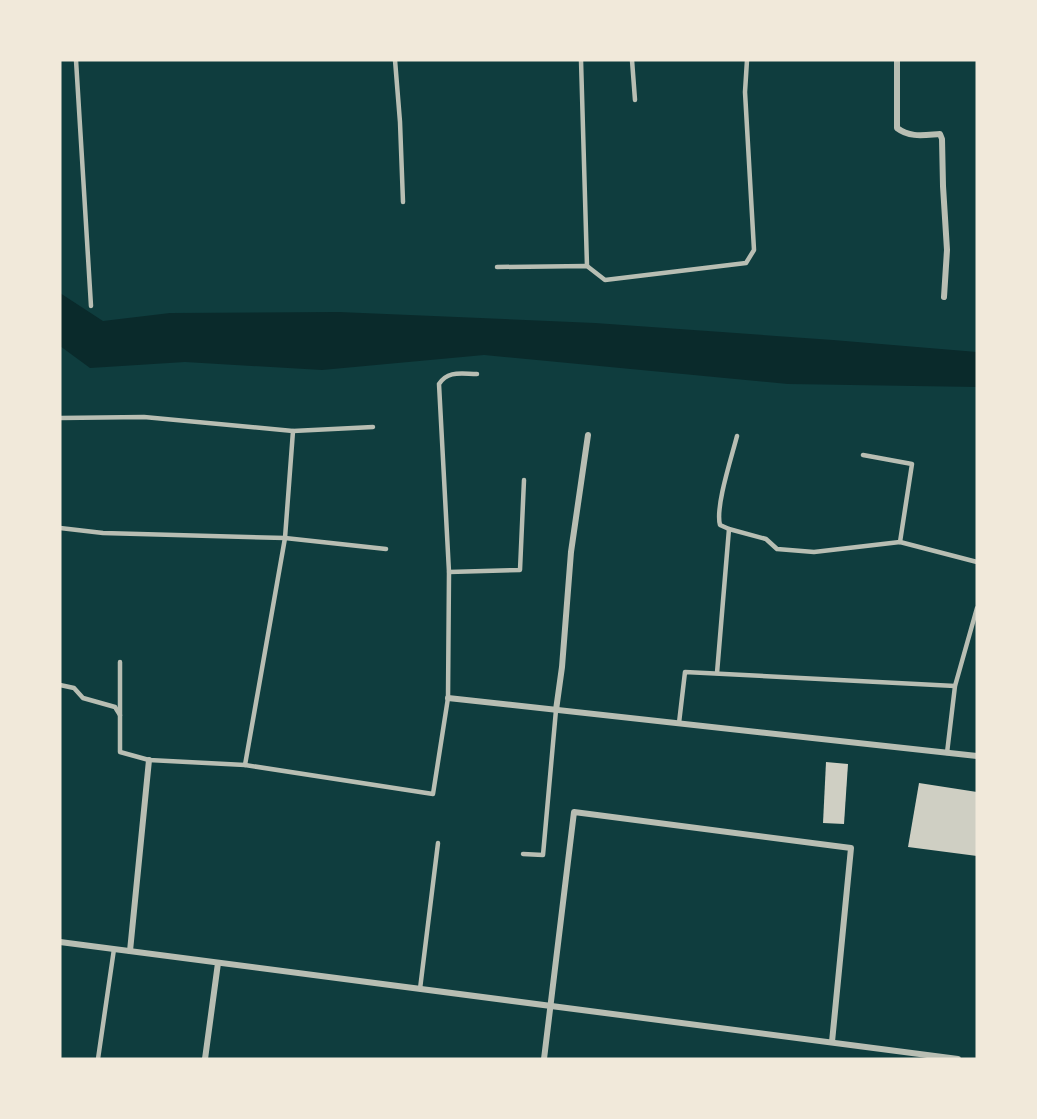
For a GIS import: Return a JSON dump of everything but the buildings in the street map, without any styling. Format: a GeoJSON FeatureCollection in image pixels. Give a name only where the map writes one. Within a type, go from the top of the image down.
{"type":"FeatureCollection","features":[{"type":"Feature","properties":{"kind":"street"},"geometry":{"type":"LineString","coordinates":[[897,60],[897,128],[905,134],[940,134],[942,139],[947,250],[944,297]]}},
{"type":"Feature","properties":{"kind":"street"},"geometry":{"type":"LineString","coordinates":[[556,710],[562,667],[571,552],[588,435]]}},
{"type":"Feature","properties":{"kind":"street"},"geometry":{"type":"LineString","coordinates":[[448,698],[977,756]]}},
{"type":"Feature","properties":{"kind":"street"},"geometry":{"type":"LineString","coordinates":[[130,951],[149,760]]}},
{"type":"Feature","properties":{"kind":"street"},"geometry":{"type":"LineString","coordinates":[[544,1059],[574,812],[852,848],[832,1042]]}},
{"type":"Feature","properties":{"kind":"street"},"geometry":{"type":"LineString","coordinates":[[60,942],[958,1059]]}},
{"type":"Feature","properties":{"kind":"street"},"geometry":{"type":"LineString","coordinates":[[205,1059],[218,963]]}},
{"type":"Feature","properties":{"kind":"lane"},"geometry":{"type":"LineString","coordinates":[[76,60],[91,306]]}},
{"type":"Feature","properties":{"kind":"lane"},"geometry":{"type":"LineString","coordinates":[[395,60],[403,202]]}},
{"type":"Feature","properties":{"kind":"lane"},"geometry":{"type":"LineString","coordinates":[[581,60],[587,266]]}},
{"type":"Feature","properties":{"kind":"lane"},"geometry":{"type":"LineString","coordinates":[[632,60],[635,100]]}},
{"type":"Feature","properties":{"kind":"lane"},"geometry":{"type":"LineString","coordinates":[[497,267],[587,266],[605,280],[746,263],[754,250],[745,92],[747,60]]}},
{"type":"Feature","properties":{"kind":"lane"},"geometry":{"type":"LineString","coordinates":[[120,662],[120,752],[149,760],[245,765],[433,794],[448,698],[449,572],[439,384],[449,374],[477,374]]}},
{"type":"Feature","properties":{"kind":"lane"},"geometry":{"type":"LineString","coordinates":[[60,418],[144,417],[293,431],[373,427]]}},
{"type":"Feature","properties":{"kind":"lane"},"geometry":{"type":"LineString","coordinates":[[245,765],[285,538],[293,431]]}},
{"type":"Feature","properties":{"kind":"lane"},"geometry":{"type":"LineString","coordinates":[[737,436],[720,503],[718,518],[720,525],[766,539],[777,549],[814,552],[900,542],[977,562]]}},
{"type":"Feature","properties":{"kind":"lane"},"geometry":{"type":"LineString","coordinates":[[863,455],[912,464],[900,542]]}},
{"type":"Feature","properties":{"kind":"lane"},"geometry":{"type":"LineString","coordinates":[[449,572],[520,570],[524,480]]}},
{"type":"Feature","properties":{"kind":"lane"},"geometry":{"type":"LineString","coordinates":[[60,528],[103,533],[285,538],[386,549]]}},
{"type":"Feature","properties":{"kind":"lane"},"geometry":{"type":"LineString","coordinates":[[717,673],[729,529]]}},
{"type":"Feature","properties":{"kind":"lane"},"geometry":{"type":"LineString","coordinates":[[947,753],[955,686],[977,608]]}},
{"type":"Feature","properties":{"kind":"lane"},"geometry":{"type":"LineString","coordinates":[[679,723],[685,672],[955,686]]}},
{"type":"Feature","properties":{"kind":"lane"},"geometry":{"type":"LineString","coordinates":[[60,685],[74,688],[83,698],[114,707],[120,715]]}},
{"type":"Feature","properties":{"kind":"lane"},"geometry":{"type":"LineString","coordinates":[[522,854],[543,855],[556,710]]}},
{"type":"Feature","properties":{"kind":"lane"},"geometry":{"type":"LineString","coordinates":[[420,989],[438,843]]}},
{"type":"Feature","properties":{"kind":"lane"},"geometry":{"type":"LineString","coordinates":[[98,1059],[114,949]]}},
{"type":"Feature","properties":{"kind":"water"},"geometry":{"type":"Polygon","coordinates":[[[60,293],[103,321],[170,313],[339,312],[595,323],[977,352],[977,387],[788,384],[484,355],[322,370],[185,362],[90,368],[60,346],[60,293]]]}}]}
